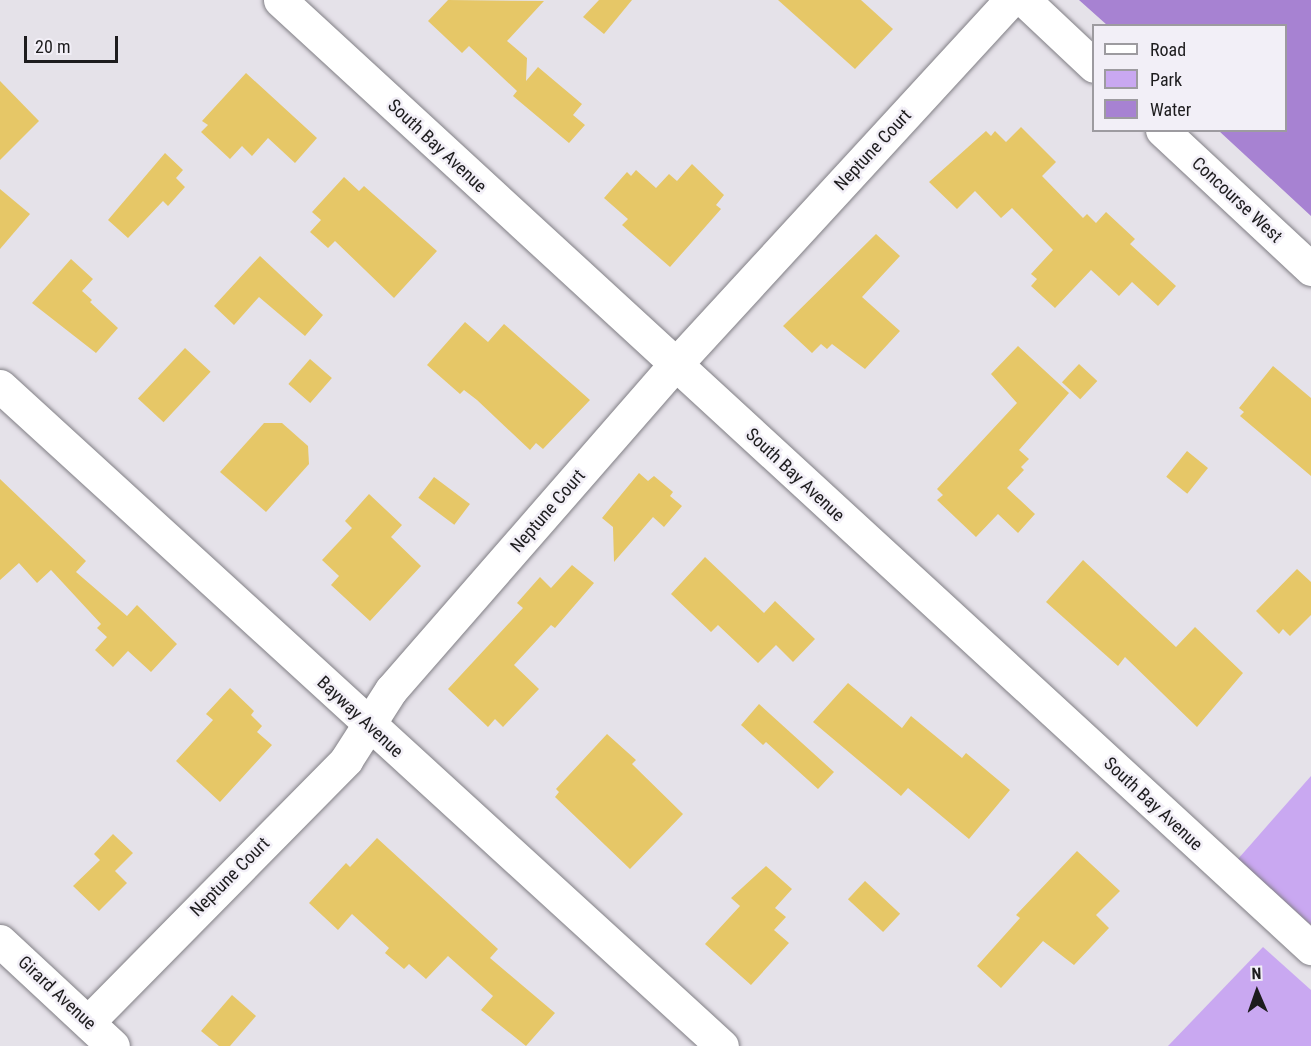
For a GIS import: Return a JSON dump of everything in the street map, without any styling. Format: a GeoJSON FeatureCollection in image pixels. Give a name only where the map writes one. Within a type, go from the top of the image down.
{"type":"FeatureCollection","features":[{"type":"Feature","properties":{"kind":"street","name":"South Bay Avenue"},"geometry":{"type":"LineString","coordinates":[[280,0],[1311,948]]}},
{"type":"Feature","properties":{"kind":"street","name":"Neptune Court"},"geometry":{"type":"LineString","coordinates":[[88,1022],[346,760],[391,690],[675,365],[1011,0]]}},
{"type":"Feature","properties":{"kind":"street"},"geometry":{"type":"LineString","coordinates":[[1024,0],[1092,64]]}},
{"type":"Feature","properties":{"kind":"street","name":"Concourse West"},"geometry":{"type":"LineString","coordinates":[[1164,132],[1311,269]]}},
{"type":"Feature","properties":{"kind":"street","name":"Bayway Avenue"},"geometry":{"type":"LineString","coordinates":[[0,386],[367,725],[722,1046]]}},
{"type":"Feature","properties":{"kind":"street","name":"Girard Avenue"},"geometry":{"type":"LineString","coordinates":[[0,940],[113,1046]]}},
{"type":"Feature","properties":{"kind":"green space"},"geometry":{"type":"Polygon","coordinates":[[[1311,776],[1311,925],[1238,859],[1311,776]]]}},
{"type":"Feature","properties":{"kind":"green space"},"geometry":{"type":"Polygon","coordinates":[[[1263,947],[1311,990],[1311,1046],[1168,1046],[1263,947]]]}},
{"type":"Feature","properties":{"kind":"water"},"geometry":{"type":"Polygon","coordinates":[[[1079,0],[1311,0],[1311,216],[1220,132],[1287,132],[1287,24],[1106,24],[1079,0]]]}},
{"type":"Feature","properties":{"kind":"building"},"geometry":{"type":"Polygon","coordinates":[[[448,0],[544,1],[507,41],[527,58],[526,81],[538,67],[582,104],[573,115],[585,125],[569,143],[513,96],[517,91],[469,46],[462,53],[428,21],[448,0]]]}},
{"type":"Feature","properties":{"kind":"building"},"geometry":{"type":"Polygon","coordinates":[[[599,0],[632,0],[604,34],[583,17],[599,0]]]}},
{"type":"Feature","properties":{"kind":"building"},"geometry":{"type":"Polygon","coordinates":[[[778,0],[861,0],[893,29],[855,69],[778,0]]]}},
{"type":"Feature","properties":{"kind":"building"},"geometry":{"type":"Polygon","coordinates":[[[246,73],[317,138],[295,163],[268,138],[252,156],[242,146],[230,159],[201,132],[208,125],[202,121],[246,73]]]}},
{"type":"Feature","properties":{"kind":"building"},"geometry":{"type":"Polygon","coordinates":[[[0,81],[39,121],[0,160],[0,81]]]}},
{"type":"Feature","properties":{"kind":"building"},"geometry":{"type":"Polygon","coordinates":[[[1021,127],[1056,162],[1042,176],[1083,218],[1087,214],[1096,223],[1106,212],[1135,239],[1130,244],[1176,286],[1158,306],[1132,282],[1119,296],[1091,270],[1055,308],[1031,286],[1037,279],[1031,274],[1053,250],[1012,208],[1001,218],[975,191],[957,209],[929,182],[986,131],[991,136],[995,131],[1006,142],[1021,127]]]}},
{"type":"Feature","properties":{"kind":"building"},"geometry":{"type":"Polygon","coordinates":[[[165,153],[183,170],[176,178],[185,187],[168,206],[163,201],[128,238],[108,220],[165,153]]]}},
{"type":"Feature","properties":{"kind":"building"},"geometry":{"type":"Polygon","coordinates":[[[692,164],[724,195],[716,205],[721,209],[670,267],[622,225],[628,219],[604,198],[627,172],[631,176],[636,170],[656,188],[669,174],[677,181],[692,164]]]}},
{"type":"Feature","properties":{"kind":"building"},"geometry":{"type":"Polygon","coordinates":[[[344,177],[359,191],[364,186],[437,251],[394,298],[335,241],[328,248],[310,232],[321,220],[312,212],[344,177]]]}},
{"type":"Feature","properties":{"kind":"building"},"geometry":{"type":"Polygon","coordinates":[[[0,189],[30,214],[0,249],[0,189]]]}},
{"type":"Feature","properties":{"kind":"building"},"geometry":{"type":"Polygon","coordinates":[[[876,234],[900,256],[862,297],[900,331],[865,369],[832,344],[827,349],[821,344],[812,353],[783,326],[876,234]]]}},
{"type":"Feature","properties":{"kind":"building"},"geometry":{"type":"Polygon","coordinates":[[[260,256],[323,315],[305,336],[259,297],[234,325],[214,306],[260,256]]]}},
{"type":"Feature","properties":{"kind":"building"},"geometry":{"type":"Polygon","coordinates":[[[71,259],[93,279],[82,291],[92,300],[90,302],[118,328],[96,353],[32,303],[71,259]]]}},
{"type":"Feature","properties":{"kind":"building"},"geometry":{"type":"Polygon","coordinates":[[[465,322],[488,342],[504,324],[590,400],[543,449],[536,443],[530,450],[477,400],[464,390],[460,394],[427,365],[465,322]]]}},
{"type":"Feature","properties":{"kind":"building"},"geometry":{"type":"Polygon","coordinates":[[[1018,346],[1069,393],[1019,450],[1029,459],[1021,467],[1024,470],[1007,488],[1035,514],[1018,533],[998,514],[976,537],[937,500],[943,495],[937,489],[1017,403],[991,374],[1018,346]]]}},
{"type":"Feature","properties":{"kind":"building"},"geometry":{"type":"Polygon","coordinates":[[[185,348],[211,372],[164,422],[138,398],[185,348]]]}},
{"type":"Feature","properties":{"kind":"building"},"geometry":{"type":"Polygon","coordinates":[[[310,359],[332,378],[310,403],[288,384],[310,359]]]}},
{"type":"Feature","properties":{"kind":"building"},"geometry":{"type":"Polygon","coordinates":[[[1079,364],[1097,381],[1080,399],[1062,382],[1079,364]]]}},
{"type":"Feature","properties":{"kind":"building"},"geometry":{"type":"Polygon","coordinates":[[[1273,366],[1311,398],[1311,476],[1240,416],[1244,412],[1239,408],[1273,366]]]}},
{"type":"Feature","properties":{"kind":"building"},"geometry":{"type":"Polygon","coordinates":[[[264,423],[282,423],[308,446],[309,464],[266,512],[220,472],[264,423]]]}},
{"type":"Feature","properties":{"kind":"building"},"geometry":{"type":"Polygon","coordinates":[[[1187,451],[1208,468],[1187,494],[1166,477],[1187,451]]]}},
{"type":"Feature","properties":{"kind":"building"},"geometry":{"type":"Polygon","coordinates":[[[639,473],[648,481],[654,476],[673,492],[670,496],[682,506],[664,527],[653,517],[614,562],[613,527],[602,518],[639,473]]]}},
{"type":"Feature","properties":{"kind":"building"},"geometry":{"type":"Polygon","coordinates":[[[434,477],[470,504],[454,525],[418,498],[434,477]]]}},
{"type":"Feature","properties":{"kind":"building"},"geometry":{"type":"Polygon","coordinates":[[[0,479],[86,561],[76,572],[127,616],[137,605],[177,644],[151,672],[128,651],[113,667],[95,650],[107,637],[97,628],[101,624],[51,570],[37,583],[19,563],[0,580],[0,479]]]}},
{"type":"Feature","properties":{"kind":"building"},"geometry":{"type":"Polygon","coordinates":[[[369,494],[402,525],[391,537],[421,566],[370,621],[331,585],[339,576],[322,560],[352,528],[345,521],[369,494]]]}},
{"type":"Feature","properties":{"kind":"building"},"geometry":{"type":"Polygon","coordinates":[[[705,557],[764,613],[775,601],[815,639],[793,662],[776,645],[758,663],[718,625],[711,632],[671,594],[705,557]]]}},
{"type":"Feature","properties":{"kind":"building"},"geometry":{"type":"Polygon","coordinates":[[[1083,560],[1176,647],[1195,627],[1243,673],[1197,727],[1125,657],[1118,666],[1046,602],[1083,560]]]}},
{"type":"Feature","properties":{"kind":"building"},"geometry":{"type":"Polygon","coordinates":[[[572,565],[594,583],[555,628],[551,625],[514,665],[539,689],[503,727],[495,719],[488,727],[448,689],[523,608],[517,603],[540,577],[551,588],[572,565]]]}},
{"type":"Feature","properties":{"kind":"building"},"geometry":{"type":"Polygon","coordinates":[[[1297,569],[1311,582],[1311,615],[1290,636],[1283,629],[1279,634],[1256,611],[1297,569]]]}},
{"type":"Feature","properties":{"kind":"building"},"geometry":{"type":"Polygon","coordinates":[[[848,683],[902,728],[911,716],[962,758],[966,753],[1010,790],[969,839],[908,788],[901,796],[813,722],[848,683]]]}},
{"type":"Feature","properties":{"kind":"building"},"geometry":{"type":"Polygon","coordinates":[[[230,688],[254,711],[251,715],[262,726],[257,732],[272,745],[220,802],[176,761],[213,720],[206,714],[230,688]]]}},
{"type":"Feature","properties":{"kind":"building"},"geometry":{"type":"Polygon","coordinates":[[[759,704],[834,772],[818,789],[766,742],[763,745],[741,725],[759,704]]]}},
{"type":"Feature","properties":{"kind":"building"},"geometry":{"type":"Polygon","coordinates":[[[607,734],[636,760],[632,764],[683,814],[630,869],[555,797],[559,792],[556,789],[607,734]]]}},
{"type":"Feature","properties":{"kind":"building"},"geometry":{"type":"Polygon","coordinates":[[[113,834],[133,853],[115,871],[127,883],[99,911],[73,886],[100,860],[94,854],[113,834]]]}},
{"type":"Feature","properties":{"kind":"building"},"geometry":{"type":"Polygon","coordinates":[[[377,838],[498,949],[490,958],[555,1013],[526,1046],[481,1010],[493,996],[448,956],[426,979],[409,964],[404,969],[385,953],[389,948],[352,914],[338,930],[309,903],[346,863],[350,867],[377,838]]]}},
{"type":"Feature","properties":{"kind":"building"},"geometry":{"type":"Polygon","coordinates":[[[1077,851],[1120,891],[1096,915],[1109,928],[1074,965],[1043,941],[1001,988],[977,966],[1020,918],[1016,915],[1077,851]]]}},
{"type":"Feature","properties":{"kind":"building"},"geometry":{"type":"Polygon","coordinates":[[[766,866],[792,889],[775,908],[786,917],[774,930],[789,943],[751,985],[705,944],[740,906],[731,898],[766,866]]]}},
{"type":"Feature","properties":{"kind":"building"},"geometry":{"type":"Polygon","coordinates":[[[865,881],[900,914],[883,932],[848,899],[865,881]]]}},
{"type":"Feature","properties":{"kind":"building"},"geometry":{"type":"Polygon","coordinates":[[[232,995],[256,1016],[230,1046],[219,1046],[201,1031],[232,995]]]}}]}
